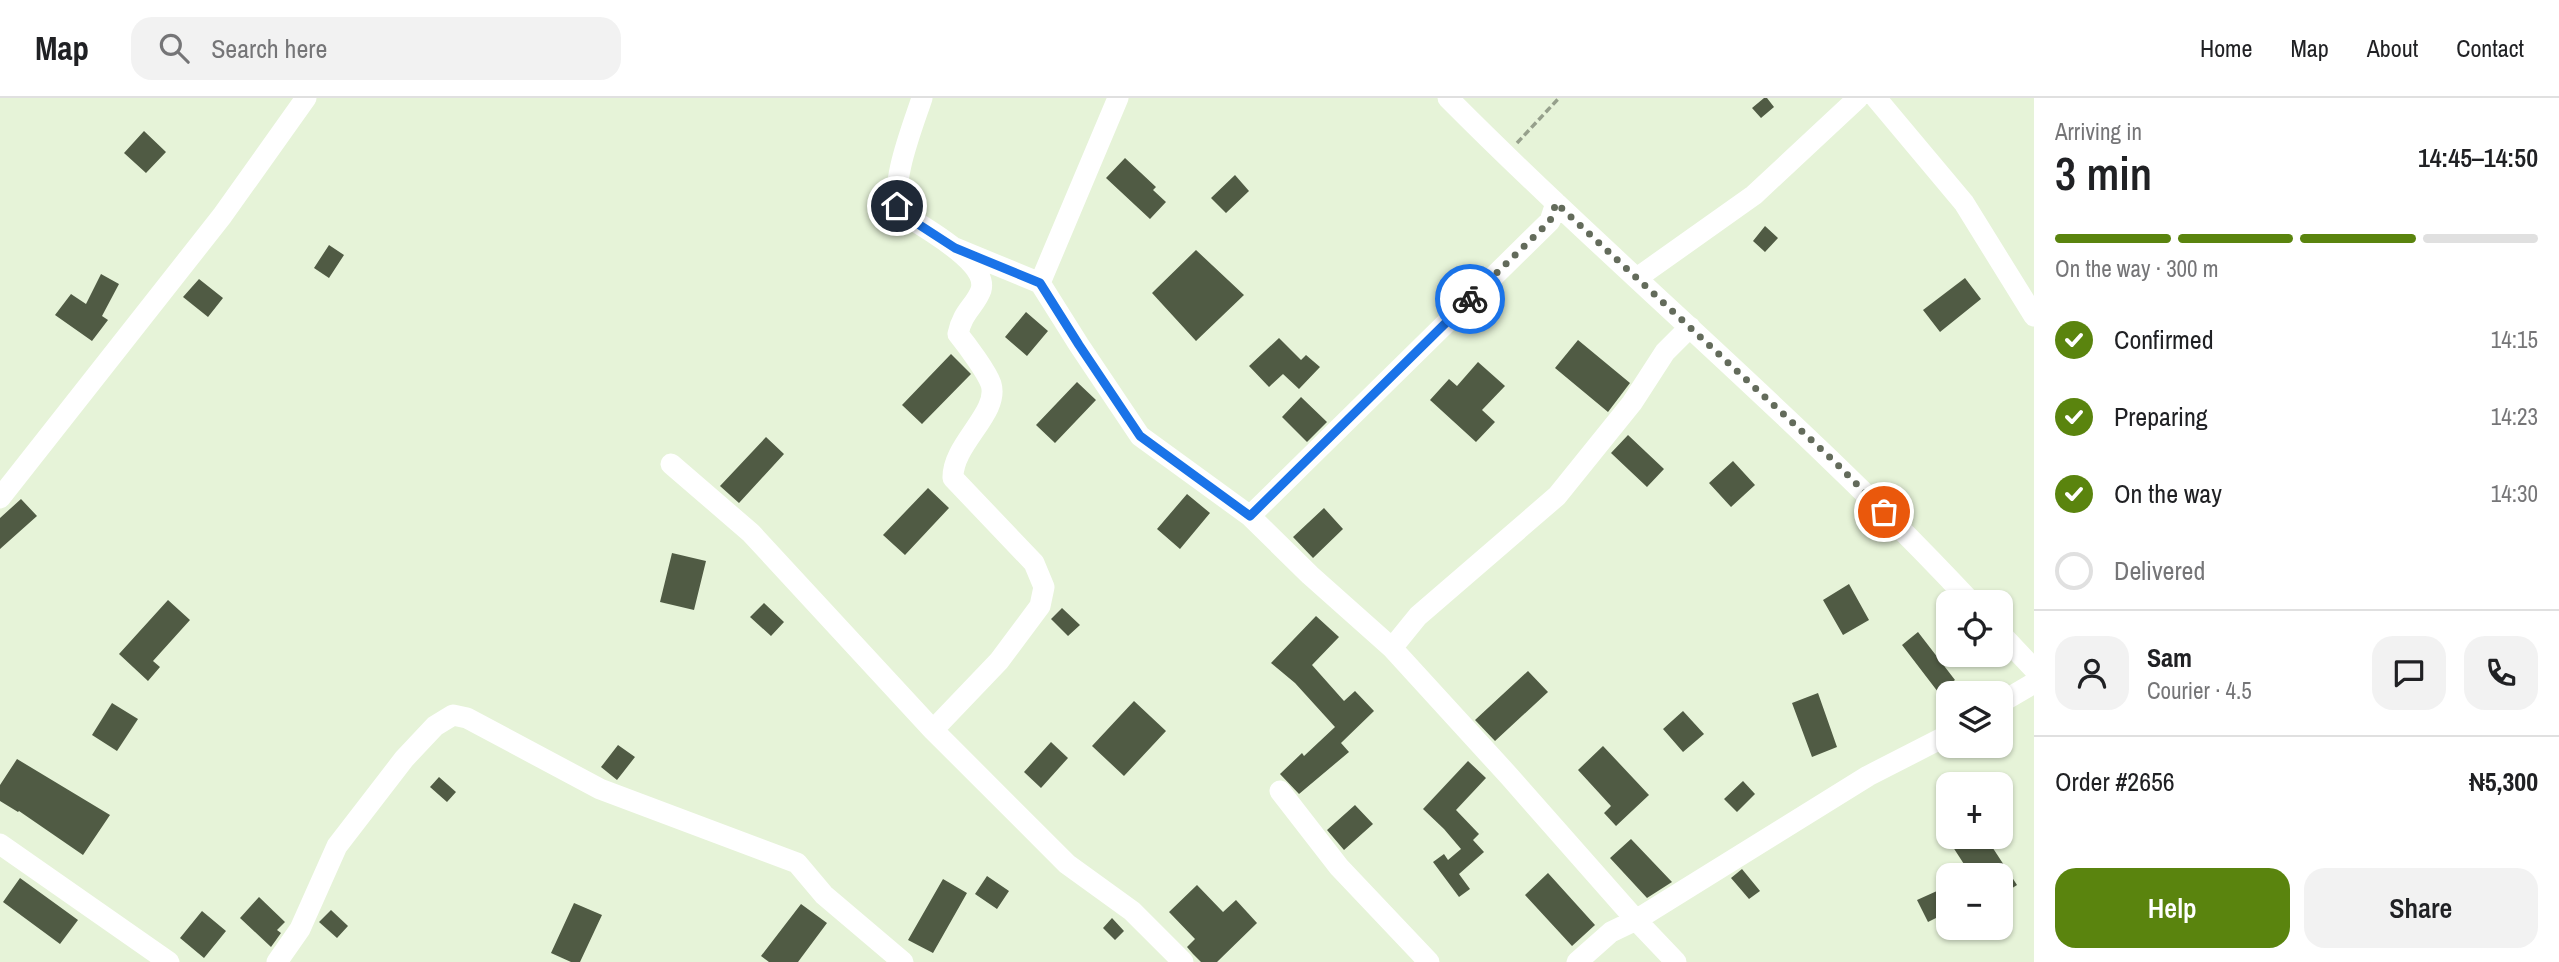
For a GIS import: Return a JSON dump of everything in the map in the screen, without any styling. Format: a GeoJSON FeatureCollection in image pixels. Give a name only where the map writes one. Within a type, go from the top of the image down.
{"type":"FeatureCollection","features":[{"type":"Feature","properties":{"kind":"street"},"geometry":{"type":"LineString","coordinates":[[0,498],[222,216],[306,98]]}},
{"type":"Feature","properties":{"kind":"street"},"geometry":{"type":"LineString","coordinates":[[922,98],[898,183],[897,206],[901,213],[955,248],[1040,283],[1140,436],[1250,516],[1310,575],[1392,648],[1676,962]]}},
{"type":"Feature","properties":{"kind":"street"},"geometry":{"type":"LineString","coordinates":[[1040,283],[1118,98]]}},
{"type":"Feature","properties":{"kind":"street"},"geometry":{"type":"LineString","coordinates":[[1448,98],[1505,156],[1835,462],[1959,590]]}},
{"type":"Feature","properties":{"kind":"street"},"geometry":{"type":"LineString","coordinates":[[1637,278],[1754,195],[1858,98]]}},
{"type":"Feature","properties":{"kind":"street"},"geometry":{"type":"LineString","coordinates":[[1876,98],[1964,202],[2034,316]]}},
{"type":"Feature","properties":{"kind":"street"},"geometry":{"type":"LineString","coordinates":[[1250,516],[1550,221],[1556,203]]}},
{"type":"Feature","properties":{"kind":"street"},"geometry":{"type":"LineString","coordinates":[[933,730],[999,661],[1040,606],[1044,587],[1034,563],[953,478],[953,467],[958,453],[992,401],[991,384],[958,334],[960,320],[981,290],[980,276],[955,248]]}},
{"type":"Feature","properties":{"kind":"street"},"geometry":{"type":"LineString","coordinates":[[1392,648],[1418,616],[1557,496],[1632,403],[1665,352],[1690,327]]}},
{"type":"Feature","properties":{"kind":"street"},"geometry":{"type":"LineString","coordinates":[[671,464],[751,533],[933,730],[1067,864],[1132,911],[1183,962]]}},
{"type":"Feature","properties":{"kind":"street"},"geometry":{"type":"LineString","coordinates":[[2013,647],[2034,669]]}},
{"type":"Feature","properties":{"kind":"street"},"geometry":{"type":"LineString","coordinates":[[2013,695],[2034,683]]}},
{"type":"Feature","properties":{"kind":"street"},"geometry":{"type":"LineString","coordinates":[[277,962],[300,929],[337,846],[404,759],[435,726],[453,715],[467,718],[600,789],[797,863],[824,895],[903,962]]}},
{"type":"Feature","properties":{"kind":"street"},"geometry":{"type":"LineString","coordinates":[[1577,962],[1611,932],[1636,920],[1868,776],[1936,741]]}},
{"type":"Feature","properties":{"kind":"street"},"geometry":{"type":"LineString","coordinates":[[1280,791],[1339,867],[1429,962]]}},
{"type":"Feature","properties":{"kind":"street"},"geometry":{"type":"LineString","coordinates":[[0,844],[169,962]]}},
{"type":"Feature","properties":{"kind":"path"},"geometry":{"type":"LineString","coordinates":[[1505,156],[1559,98]]}},
{"type":"Feature","properties":{"kind":"building"},"geometry":{"type":"Polygon","coordinates":[[[1764,98],[1774,107],[1761,118],[1752,108],[1764,98]]]}},
{"type":"Feature","properties":{"kind":"building"},"geometry":{"type":"Polygon","coordinates":[[[144,131],[166,152],[146,173],[124,153],[144,131]]]}},
{"type":"Feature","properties":{"kind":"building"},"geometry":{"type":"Polygon","coordinates":[[[1125,158],[1156,187],[1153,190],[1166,202],[1150,219],[1106,178],[1125,158]]]}},
{"type":"Feature","properties":{"kind":"building"},"geometry":{"type":"Polygon","coordinates":[[[1235,175],[1249,191],[1226,213],[1211,198],[1235,175]]]}},
{"type":"Feature","properties":{"kind":"building"},"geometry":{"type":"Polygon","coordinates":[[[1765,226],[1778,238],[1765,252],[1753,241],[1765,226]]]}},
{"type":"Feature","properties":{"kind":"building"},"geometry":{"type":"Polygon","coordinates":[[[329,245],[344,255],[329,278],[314,268],[329,245]]]}},
{"type":"Feature","properties":{"kind":"building"},"geometry":{"type":"Polygon","coordinates":[[[1196,250],[1244,295],[1196,341],[1152,293],[1196,250]]]}},
{"type":"Feature","properties":{"kind":"building"},"geometry":{"type":"Polygon","coordinates":[[[101,274],[119,284],[102,316],[108,320],[92,341],[55,315],[71,294],[86,304],[101,274]]]}},
{"type":"Feature","properties":{"kind":"building"},"geometry":{"type":"Polygon","coordinates":[[[1965,278],[1981,299],[1940,332],[1923,310],[1965,278]]]}},
{"type":"Feature","properties":{"kind":"building"},"geometry":{"type":"Polygon","coordinates":[[[199,279],[223,298],[208,317],[183,297],[199,279]]]}},
{"type":"Feature","properties":{"kind":"building"},"geometry":{"type":"Polygon","coordinates":[[[1026,312],[1048,331],[1027,356],[1005,337],[1026,312]]]}},
{"type":"Feature","properties":{"kind":"building"},"geometry":{"type":"Polygon","coordinates":[[[1279,338],[1301,360],[1306,355],[1320,367],[1299,389],[1283,374],[1269,387],[1249,366],[1279,338]]]}},
{"type":"Feature","properties":{"kind":"building"},"geometry":{"type":"Polygon","coordinates":[[[1578,340],[1630,383],[1608,412],[1555,368],[1578,340]]]}},
{"type":"Feature","properties":{"kind":"building"},"geometry":{"type":"Polygon","coordinates":[[[951,354],[971,374],[922,424],[902,405],[951,354]]]}},
{"type":"Feature","properties":{"kind":"building"},"geometry":{"type":"Polygon","coordinates":[[[1478,362],[1505,386],[1482,410],[1495,422],[1476,442],[1430,400],[1449,379],[1457,386],[1478,362]]]}},
{"type":"Feature","properties":{"kind":"building"},"geometry":{"type":"Polygon","coordinates":[[[1077,382],[1096,400],[1055,443],[1036,425],[1077,382]]]}},
{"type":"Feature","properties":{"kind":"building"},"geometry":{"type":"Polygon","coordinates":[[[1301,397],[1327,422],[1307,442],[1282,417],[1301,397]]]}},
{"type":"Feature","properties":{"kind":"building"},"geometry":{"type":"Polygon","coordinates":[[[1628,435],[1664,469],[1647,487],[1611,453],[1628,435]]]}},
{"type":"Feature","properties":{"kind":"building"},"geometry":{"type":"Polygon","coordinates":[[[766,437],[784,454],[739,503],[720,486],[766,437]]]}},
{"type":"Feature","properties":{"kind":"building"},"geometry":{"type":"Polygon","coordinates":[[[1733,461],[1755,485],[1731,507],[1709,483],[1733,461]]]}},
{"type":"Feature","properties":{"kind":"building"},"geometry":{"type":"Polygon","coordinates":[[[928,488],[949,508],[905,555],[883,535],[928,488]]]}},
{"type":"Feature","properties":{"kind":"building"},"geometry":{"type":"Polygon","coordinates":[[[1187,494],[1210,513],[1180,549],[1157,529],[1187,494]]]}},
{"type":"Feature","properties":{"kind":"building"},"geometry":{"type":"Polygon","coordinates":[[[21,499],[37,516],[0,549],[0,518],[21,499]]]}},
{"type":"Feature","properties":{"kind":"building"},"geometry":{"type":"Polygon","coordinates":[[[1324,508],[1343,529],[1313,558],[1293,537],[1324,508]]]}},
{"type":"Feature","properties":{"kind":"building"},"geometry":{"type":"Polygon","coordinates":[[[672,553],[706,561],[694,610],[660,602],[672,553]]]}},
{"type":"Feature","properties":{"kind":"building"},"geometry":{"type":"Polygon","coordinates":[[[1849,584],[1869,620],[1843,635],[1823,600],[1849,584]]]}},
{"type":"Feature","properties":{"kind":"building"},"geometry":{"type":"Polygon","coordinates":[[[168,600],[190,620],[153,661],[160,667],[148,681],[119,654],[168,600]]]}},
{"type":"Feature","properties":{"kind":"building"},"geometry":{"type":"Polygon","coordinates":[[[764,603],[784,622],[771,636],[750,617],[764,603]]]}},
{"type":"Feature","properties":{"kind":"building"},"geometry":{"type":"Polygon","coordinates":[[[1062,608],[1080,625],[1068,636],[1051,619],[1062,608]]]}},
{"type":"Feature","properties":{"kind":"building"},"geometry":{"type":"Polygon","coordinates":[[[1316,616],[1339,637],[1312,665],[1344,701],[1355,691],[1374,711],[1341,743],[1349,752],[1299,794],[1280,774],[1335,727],[1295,683],[1271,663],[1316,616]]]}},
{"type":"Feature","properties":{"kind":"building"},"geometry":{"type":"Polygon","coordinates":[[[1918,632],[1936,655],[1936,667],[1945,667],[1955,680],[1936,681],[1936,689],[1902,645],[1918,632]]]}},
{"type":"Feature","properties":{"kind":"building"},"geometry":{"type":"Polygon","coordinates":[[[1528,671],[1548,692],[1495,741],[1475,720],[1528,671]]]}},
{"type":"Feature","properties":{"kind":"building"},"geometry":{"type":"Polygon","coordinates":[[[1818,693],[1837,747],[1812,757],[1792,703],[1818,693]]]}},
{"type":"Feature","properties":{"kind":"building"},"geometry":{"type":"Polygon","coordinates":[[[1134,701],[1166,731],[1124,776],[1092,746],[1134,701]]]}},
{"type":"Feature","properties":{"kind":"building"},"geometry":{"type":"Polygon","coordinates":[[[112,703],[138,719],[117,751],[92,735],[112,703]]]}},
{"type":"Feature","properties":{"kind":"building"},"geometry":{"type":"Polygon","coordinates":[[[1683,711],[1704,734],[1683,752],[1663,729],[1683,711]]]}},
{"type":"Feature","properties":{"kind":"building"},"geometry":{"type":"Polygon","coordinates":[[[1051,742],[1068,758],[1041,788],[1024,772],[1051,742]]]}},
{"type":"Feature","properties":{"kind":"building"},"geometry":{"type":"Polygon","coordinates":[[[618,745],[635,757],[617,780],[601,767],[618,745]]]}},
{"type":"Feature","properties":{"kind":"building"},"geometry":{"type":"Polygon","coordinates":[[[1603,746],[1649,795],[1616,826],[1604,813],[1611,806],[1578,770],[1603,746]]]}},
{"type":"Feature","properties":{"kind":"building"},"geometry":{"type":"Polygon","coordinates":[[[17,759],[110,815],[83,855],[0,801],[0,785],[17,759]]]}},
{"type":"Feature","properties":{"kind":"building"},"geometry":{"type":"Polygon","coordinates":[[[1468,761],[1486,778],[1456,810],[1479,834],[1473,840],[1484,852],[1459,874],[1470,889],[1459,897],[1433,862],[1444,854],[1448,860],[1461,849],[1423,809],[1468,761]]]}},
{"type":"Feature","properties":{"kind":"building"},"geometry":{"type":"Polygon","coordinates":[[[439,777],[456,792],[447,802],[430,787],[439,777]]]}},
{"type":"Feature","properties":{"kind":"building"},"geometry":{"type":"Polygon","coordinates":[[[1743,781],[1755,794],[1737,812],[1724,799],[1743,781]]]}},
{"type":"Feature","properties":{"kind":"building"},"geometry":{"type":"Polygon","coordinates":[[[1355,805],[1373,824],[1344,850],[1327,830],[1355,805]]]}},
{"type":"Feature","properties":{"kind":"building"},"geometry":{"type":"Polygon","coordinates":[[[1631,839],[1672,882],[1647,898],[1610,858],[1631,839]]]}},
{"type":"Feature","properties":{"kind":"building"},"geometry":{"type":"Polygon","coordinates":[[[1954,849],[1993,849],[2003,863],[1963,863],[1954,849]]]}},
{"type":"Feature","properties":{"kind":"building"},"geometry":{"type":"Polygon","coordinates":[[[1742,869],[1760,891],[1749,899],[1731,878],[1742,869]]]}},
{"type":"Feature","properties":{"kind":"building"},"geometry":{"type":"Polygon","coordinates":[[[1548,873],[1595,925],[1572,946],[1525,895],[1548,873]]]}},
{"type":"Feature","properties":{"kind":"building"},"geometry":{"type":"Polygon","coordinates":[[[987,876],[1009,891],[997,909],[975,894],[987,876]]]}},
{"type":"Feature","properties":{"kind":"building"},"geometry":{"type":"Polygon","coordinates":[[[20,878],[78,920],[60,944],[3,902],[20,878]]]}},
{"type":"Feature","properties":{"kind":"building"},"geometry":{"type":"Polygon","coordinates":[[[943,879],[967,893],[933,953],[908,940],[943,879]]]}},
{"type":"Feature","properties":{"kind":"building"},"geometry":{"type":"Polygon","coordinates":[[[1197,885],[1223,912],[1236,900],[1257,923],[1217,962],[1201,962],[1193,954],[1187,947],[1195,939],[1169,912],[1197,885]]]}},
{"type":"Feature","properties":{"kind":"building"},"geometry":{"type":"Polygon","coordinates":[[[1936,891],[1936,918],[1928,922],[1917,900],[1936,891]]]}},
{"type":"Feature","properties":{"kind":"building"},"geometry":{"type":"Polygon","coordinates":[[[259,897],[285,922],[277,930],[281,933],[271,947],[240,918],[259,897]]]}},
{"type":"Feature","properties":{"kind":"building"},"geometry":{"type":"Polygon","coordinates":[[[574,903],[602,915],[580,962],[571,962],[551,953],[574,903]]]}},
{"type":"Feature","properties":{"kind":"building"},"geometry":{"type":"Polygon","coordinates":[[[801,904],[827,923],[798,962],[769,962],[761,956],[801,904]]]}},
{"type":"Feature","properties":{"kind":"building"},"geometry":{"type":"Polygon","coordinates":[[[331,910],[348,926],[337,938],[319,922],[331,910]]]}},
{"type":"Feature","properties":{"kind":"building"},"geometry":{"type":"Polygon","coordinates":[[[202,911],[226,931],[204,958],[180,938],[202,911]]]}},
{"type":"Feature","properties":{"kind":"building"},"geometry":{"type":"Polygon","coordinates":[[[1112,918],[1124,931],[1115,940],[1103,928],[1112,918]]]}},
{"type":"Feature","properties":{"kind":"way so far"},"geometry":{"type":"LineString","coordinates":[[1470,299],[1550,221],[1556,203],[1835,462],[1884,512]]}},
{"type":"Feature","properties":{"kind":"route"},"geometry":{"type":"LineString","coordinates":[[897,206],[901,213],[955,248],[1040,283],[1140,436],[1250,516],[1470,299]]}}]}
